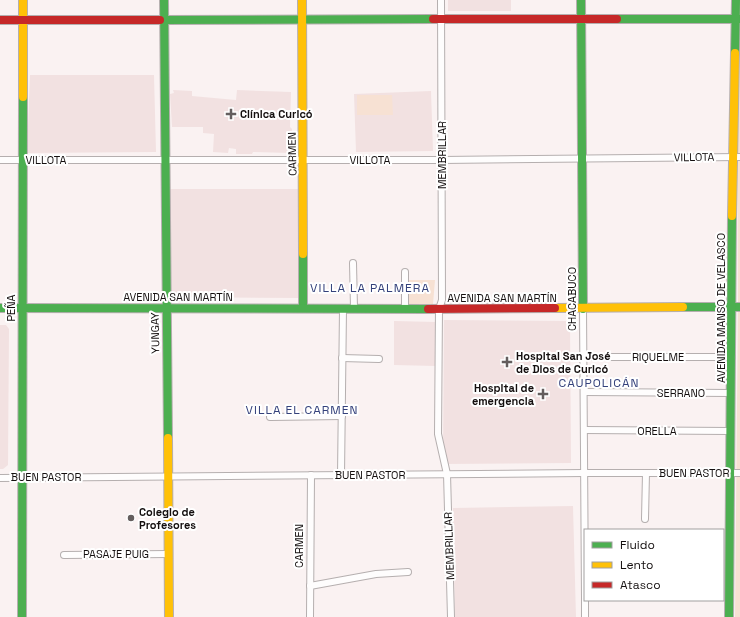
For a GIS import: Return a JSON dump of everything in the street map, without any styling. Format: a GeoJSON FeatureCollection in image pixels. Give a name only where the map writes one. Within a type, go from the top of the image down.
{"type":"FeatureCollection","features":[{"type":"Feature","properties":{"kind":"street","name":"PEÑA"},"geometry":{"type":"LineString","coordinates":[[22,617],[23,0]]}},
{"type":"Feature","properties":{"kind":"street","name":"YUNGAY"},"geometry":{"type":"LineString","coordinates":[[164,0],[169,617]]}},
{"type":"Feature","properties":{"kind":"street","name":"CARMEN"},"geometry":{"type":"LineString","coordinates":[[302,0],[303,308]]}},
{"type":"Feature","properties":{"kind":"street","name":"MEMBRILLAR"},"geometry":{"type":"LineString","coordinates":[[441,0],[442,300],[439,309],[438,434],[447,474],[451,617]]}},
{"type":"Feature","properties":{"kind":"street","name":"CHACABUCO"},"geometry":{"type":"LineString","coordinates":[[581,0],[584,529]]}},
{"type":"Feature","properties":{"kind":"street","name":"AVENIDA MANSO DE VELASCO"},"geometry":{"type":"LineString","coordinates":[[728,617],[730,431],[732,357],[736,307],[738,19],[736,0]]}},
{"type":"Feature","properties":{"kind":"street"},"geometry":{"type":"LineString","coordinates":[[0,20],[738,19]]}},
{"type":"Feature","properties":{"kind":"street","name":"VILLOTA"},"geometry":{"type":"LineString","coordinates":[[0,160],[442,160],[736,157]]}},
{"type":"Feature","properties":{"kind":"street"},"geometry":{"type":"LineString","coordinates":[[353,263],[354,308]]}},
{"type":"Feature","properties":{"kind":"street"},"geometry":{"type":"LineString","coordinates":[[405,272],[405,309]]}},
{"type":"Feature","properties":{"kind":"street","name":"AVENIDA SAN MARTÍN"},"geometry":{"type":"LineString","coordinates":[[0,308],[583,309],[736,307]]}},
{"type":"Feature","properties":{"kind":"street"},"geometry":{"type":"LineString","coordinates":[[341,475],[343,308]]}},
{"type":"Feature","properties":{"kind":"street","name":"RIQUELME"},"geometry":{"type":"LineString","coordinates":[[583,357],[732,357]]}},
{"type":"Feature","properties":{"kind":"street"},"geometry":{"type":"LineString","coordinates":[[342,358],[379,359]]}},
{"type":"Feature","properties":{"kind":"street","name":"SERRANO"},"geometry":{"type":"LineString","coordinates":[[584,392],[731,393]]}},
{"type":"Feature","properties":{"kind":"street"},"geometry":{"type":"LineString","coordinates":[[270,417],[342,416]]}},
{"type":"Feature","properties":{"kind":"street","name":"ORELLA"},"geometry":{"type":"LineString","coordinates":[[584,430],[730,431]]}},
{"type":"Feature","properties":{"kind":"street"},"geometry":{"type":"LineString","coordinates":[[646,473],[646,520]]}},
{"type":"Feature","properties":{"kind":"street","name":"BUEN PASTOR"},"geometry":{"type":"LineString","coordinates":[[0,478],[740,473]]}},
{"type":"Feature","properties":{"kind":"street","name":"CARMEN"},"geometry":{"type":"LineString","coordinates":[[310,617],[311,475]]}},
{"type":"Feature","properties":{"kind":"street","name":"PASAJE PUIG"},"geometry":{"type":"LineString","coordinates":[[64,555],[168,554]]}},
{"type":"Feature","properties":{"kind":"street"},"geometry":{"type":"LineString","coordinates":[[310,586],[376,574],[408,572]]}},
{"type":"Feature","properties":{"kind":"street","name":"CHACABUCO"},"geometry":{"type":"LineString","coordinates":[[585,601],[585,617]]}},
{"type":"Feature","properties":{"kind":"shaded area"},"geometry":{"type":"Polygon","coordinates":[[[448,0],[511,0],[511,11],[448,11],[448,0]]]}},
{"type":"Feature","properties":{"kind":"shaded area"},"geometry":{"type":"Polygon","coordinates":[[[740,42],[740,617],[735,617],[738,302],[737,88],[740,42]]]}},
{"type":"Feature","properties":{"kind":"shaded area"},"geometry":{"type":"Polygon","coordinates":[[[30,75],[154,75],[156,152],[27,153],[30,75]]]}},
{"type":"Feature","properties":{"kind":"shaded area","name":"Clínica Curicó"},"geometry":{"type":"Polygon","coordinates":[[[173,90],[192,91],[192,96],[236,100],[237,90],[291,92],[291,152],[253,152],[252,154],[236,154],[236,149],[229,148],[228,153],[213,152],[214,134],[203,133],[203,127],[172,127],[170,94],[174,93],[173,90]]]}},
{"type":"Feature","properties":{"kind":"shaded area"},"geometry":{"type":"Polygon","coordinates":[[[431,91],[433,151],[356,152],[354,94],[431,91]]]}},
{"type":"Feature","properties":{"kind":"shaded area"},"geometry":{"type":"Polygon","coordinates":[[[357,95],[392,95],[393,115],[357,115],[357,95]]]}},
{"type":"Feature","properties":{"kind":"shaded area"},"geometry":{"type":"Polygon","coordinates":[[[167,189],[299,189],[301,298],[168,297],[167,189]]]}},
{"type":"Feature","properties":{"kind":"shaded area"},"geometry":{"type":"Polygon","coordinates":[[[407,280],[435,280],[433,304],[407,304],[407,280]]]}},
{"type":"Feature","properties":{"kind":"shaded area","name":"Hospital San José de Dios de Curicó"},"geometry":{"type":"Polygon","coordinates":[[[444,320],[570,321],[571,463],[443,464],[444,320]]]}},
{"type":"Feature","properties":{"kind":"shaded area"},"geometry":{"type":"Polygon","coordinates":[[[394,321],[437,322],[436,366],[394,365],[394,321]]]}},
{"type":"Feature","properties":{"kind":"shaded area"},"geometry":{"type":"Polygon","coordinates":[[[0,325],[6,325],[9,329],[8,465],[3,469],[0,469],[0,325]]]}},
{"type":"Feature","properties":{"kind":"shaded area"},"geometry":{"type":"Polygon","coordinates":[[[573,506],[576,617],[455,617],[453,508],[573,506]]]}},
{"type":"Feature","properties":{"kind":"traffic: fast"},"geometry":{"type":"LineString","coordinates":[[164,0],[168,438]]}},
{"type":"Feature","properties":{"kind":"traffic: fast"},"geometry":{"type":"LineString","coordinates":[[581,0],[583,309]]}},
{"type":"Feature","properties":{"kind":"traffic: fast"},"geometry":{"type":"LineString","coordinates":[[735,53],[736,0]]}},
{"type":"Feature","properties":{"kind":"traffic: fast"},"geometry":{"type":"LineString","coordinates":[[160,20],[433,19]]}},
{"type":"Feature","properties":{"kind":"traffic: fast"},"geometry":{"type":"LineString","coordinates":[[617,19],[740,19]]}},
{"type":"Feature","properties":{"kind":"traffic: fast"},"geometry":{"type":"LineString","coordinates":[[22,617],[23,97]]}},
{"type":"Feature","properties":{"kind":"traffic: fast"},"geometry":{"type":"LineString","coordinates":[[729,617],[732,216]]}},
{"type":"Feature","properties":{"kind":"traffic: fast"},"geometry":{"type":"LineString","coordinates":[[303,254],[303,308]]}},
{"type":"Feature","properties":{"kind":"traffic: fast"},"geometry":{"type":"LineString","coordinates":[[683,307],[740,307]]}},
{"type":"Feature","properties":{"kind":"traffic: fast"},"geometry":{"type":"LineString","coordinates":[[0,308],[428,309]]}},
{"type":"Feature","properties":{"kind":"traffic: slow"},"geometry":{"type":"LineString","coordinates":[[23,0],[23,97]]}},
{"type":"Feature","properties":{"kind":"traffic: slow"},"geometry":{"type":"LineString","coordinates":[[302,0],[303,254]]}},
{"type":"Feature","properties":{"kind":"traffic: slow"},"geometry":{"type":"LineString","coordinates":[[732,216],[735,53]]}},
{"type":"Feature","properties":{"kind":"traffic: slow"},"geometry":{"type":"LineString","coordinates":[[555,308],[683,307]]}},
{"type":"Feature","properties":{"kind":"traffic: slow"},"geometry":{"type":"LineString","coordinates":[[168,438],[169,617]]}},
{"type":"Feature","properties":{"kind":"traffic: jam"},"geometry":{"type":"LineString","coordinates":[[433,19],[617,19]]}},
{"type":"Feature","properties":{"kind":"traffic: jam"},"geometry":{"type":"LineString","coordinates":[[0,20],[160,20]]}},
{"type":"Feature","properties":{"kind":"traffic: jam"},"geometry":{"type":"LineString","coordinates":[[428,309],[555,308]]}},
{"type":"Feature","properties":{"kind":"place","name":"Clínica Curicó"},"geometry":{"type":"Point","coordinates":[231,114]}},
{"type":"Feature","properties":{"kind":"place","name":"Hospital San José de Dios de Curicó"},"geometry":{"type":"Point","coordinates":[507,362]}},
{"type":"Feature","properties":{"kind":"place","name":"Hospital de emergencia"},"geometry":{"type":"Point","coordinates":[543,394]}},
{"type":"Feature","properties":{"kind":"place","name":"Colegio de Profesores"},"geometry":{"type":"Point","coordinates":[131,518]}},
{"type":"Feature","properties":{"kind":"district","name":"VILLA LA PALMERA"},"geometry":{"type":"Point","coordinates":[370,288]}},
{"type":"Feature","properties":{"kind":"district","name":"CAUPOLICÁN"},"geometry":{"type":"Point","coordinates":[599,383]}},
{"type":"Feature","properties":{"kind":"district","name":"VILLA EL CARMEN"},"geometry":{"type":"Point","coordinates":[302,410]}}]}
